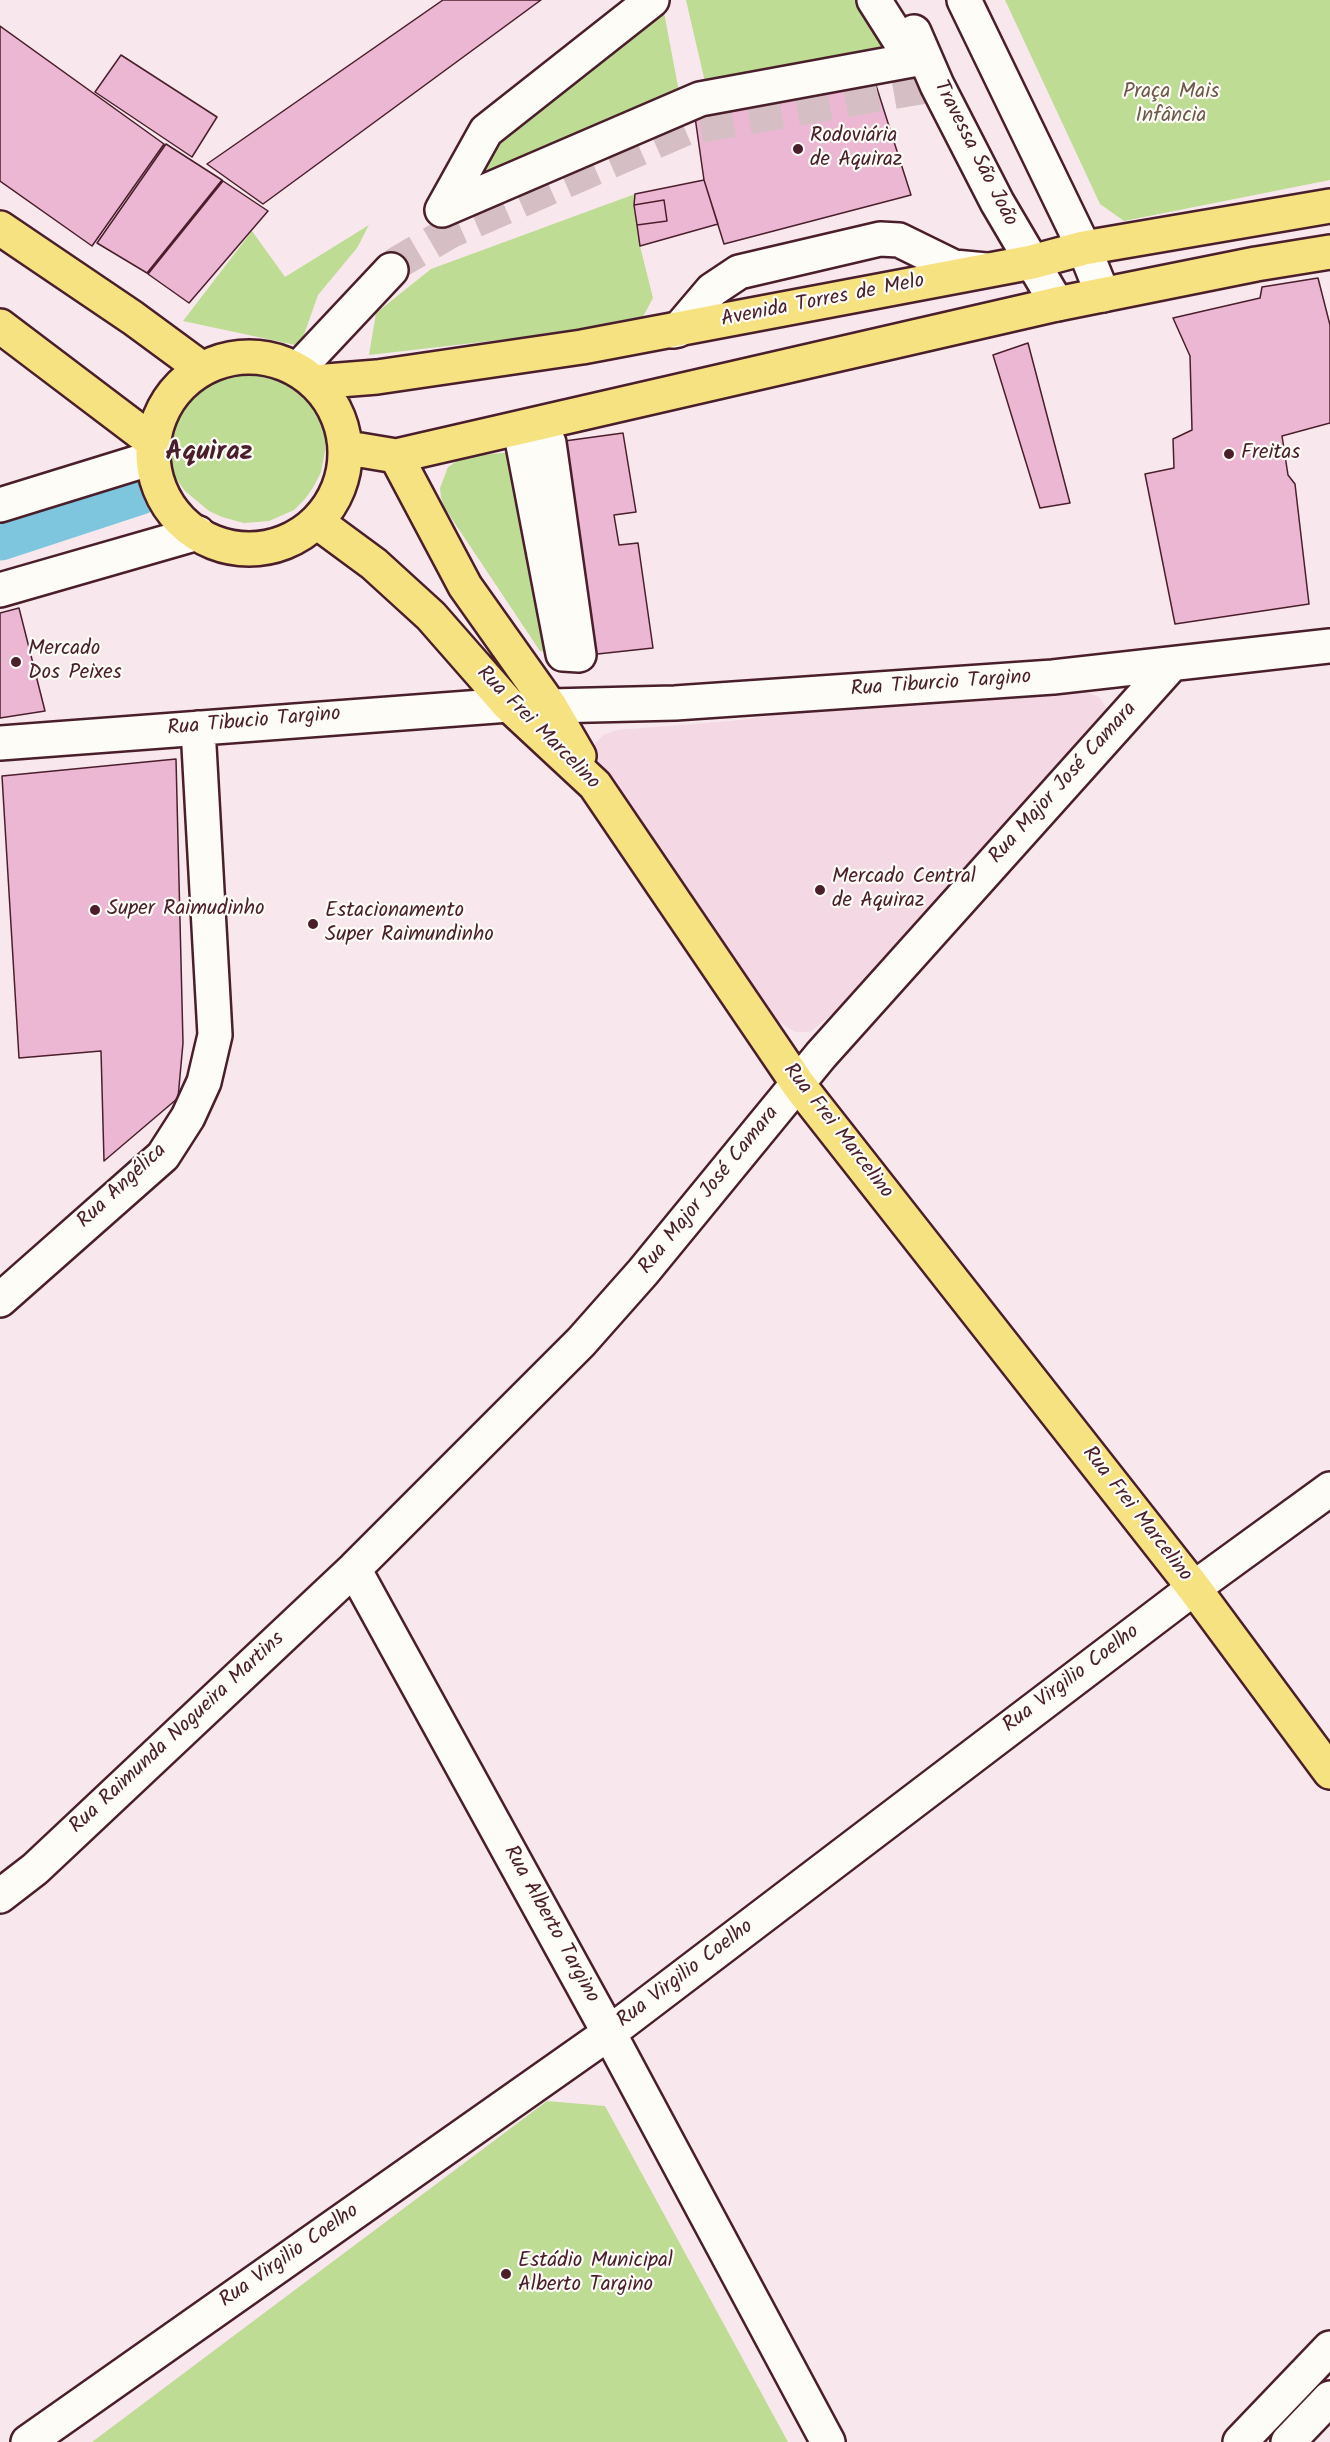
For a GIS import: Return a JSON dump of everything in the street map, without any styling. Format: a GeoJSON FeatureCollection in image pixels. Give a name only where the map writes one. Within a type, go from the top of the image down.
{"type":"FeatureCollection","features":[{"type":"Feature","properties":{"kind":"main road","name":"Avenida Torres de Melo"},"geometry":{"type":"LineString","coordinates":[[306,376],[420,371],[582,347],[987,270],[1084,248],[1330,206]]}},
{"type":"Feature","properties":{"kind":"main road"},"geometry":{"type":"LineString","coordinates":[[0,228],[133,318],[201,368]]}},
{"type":"Feature","properties":{"kind":"main road"},"geometry":{"type":"LineString","coordinates":[[348,448],[396,456],[1057,304],[1256,264],[1330,252]]}},
{"type":"Feature","properties":{"kind":"main road"},"geometry":{"type":"LineString","coordinates":[[0,326],[151,450]]}},
{"type":"Feature","properties":{"kind":"main road"},"geometry":{"type":"LineString","coordinates":[[240,356],[264,358],[306,376],[340,416],[348,448],[340,485],[317,522],[295,538],[264,549],[235,550],[212,543],[170,510],[152,475],[151,450],[162,411],[170,399],[201,368],[240,356]]}},
{"type":"Feature","properties":{"kind":"main road"},"geometry":{"type":"LineString","coordinates":[[396,456],[465,586],[550,706],[596,785]]}},
{"type":"Feature","properties":{"kind":"main road","name":"Rua Frei Marcelino"},"geometry":{"type":"LineString","coordinates":[[317,522],[374,564],[431,616],[509,705],[596,785],[798,1084],[1194,1588],[1330,1772]]}},
{"type":"Feature","properties":{"kind":"street"},"geometry":{"type":"LineString","coordinates":[[652,0],[486,130],[442,210],[700,99],[912,60],[874,0]]}},
{"type":"Feature","properties":{"kind":"street","name":"Travessa São João"},"geometry":{"type":"LineString","coordinates":[[899,0],[997,202],[1057,304]]}},
{"type":"Feature","properties":{"kind":"street"},"geometry":{"type":"LineString","coordinates":[[964,0],[1084,248],[1103,295]]}},
{"type":"Feature","properties":{"kind":"street"},"geometry":{"type":"LineString","coordinates":[[673,331],[678,330],[712,290],[739,272],[880,239],[898,240],[954,267],[987,270]]}},
{"type":"Feature","properties":{"kind":"street"},"geometry":{"type":"LineString","coordinates":[[306,376],[391,270]]}},
{"type":"Feature","properties":{"kind":"street"},"geometry":{"type":"LineString","coordinates":[[549,443],[567,573],[579,655],[563,654],[523,445],[549,443]]}},
{"type":"Feature","properties":{"kind":"street"},"geometry":{"type":"LineString","coordinates":[[0,504],[151,450]]}},
{"type":"Feature","properties":{"kind":"street"},"geometry":{"type":"LineString","coordinates":[[0,590],[198,533]]}},
{"type":"Feature","properties":{"kind":"street","name":"Rua Tiburcio Targino"},"geometry":{"type":"LineString","coordinates":[[550,706],[687,702],[1053,677],[1330,646]]}},
{"type":"Feature","properties":{"kind":"street","name":"Rua Major José Camara"},"geometry":{"type":"LineString","coordinates":[[354,1569],[581,1342],[643,1272],[848,1024],[1171,665]]}},
{"type":"Feature","properties":{"kind":"street","name":"Rua Tibucio Targino"},"geometry":{"type":"LineString","coordinates":[[0,743],[509,705]]}},
{"type":"Feature","properties":{"kind":"street","name":"Rua Angélica"},"geometry":{"type":"LineString","coordinates":[[0,1300],[163,1156],[188,1117],[204,1082],[215,1035],[198,728]]}},
{"type":"Feature","properties":{"kind":"street","name":"Rua Virgilio Coelho"},"geometry":{"type":"LineString","coordinates":[[28,2442],[609,2032],[1194,1588],[1330,1489]]}},
{"type":"Feature","properties":{"kind":"street","name":"Rua Raimunda Nogueira Martins"},"geometry":{"type":"LineString","coordinates":[[0,1896],[35,1869],[354,1569]]}},
{"type":"Feature","properties":{"kind":"street","name":"Rua Alberto Targino"},"geometry":{"type":"LineString","coordinates":[[354,1569],[609,2032],[828,2442]]}},
{"type":"Feature","properties":{"kind":"street"},"geometry":{"type":"LineString","coordinates":[[1240,2442],[1330,2348]]}},
{"type":"Feature","properties":{"kind":"street"},"geometry":{"type":"LineString","coordinates":[[1288,2442],[1330,2398]]}},
{"type":"Feature","properties":{"kind":"shaded area","name":"Mercado Central de Aquiraz"},"geometry":{"type":"Polygon","coordinates":[[[1001,687],[1079,688],[1100,698],[1109,712],[1107,728],[841,1007],[810,1032],[795,1032],[775,1020],[606,773],[588,751],[603,735],[617,730],[730,721],[1001,687]]]}},
{"type":"Feature","properties":{"kind":"green space"},"geometry":{"type":"Polygon","coordinates":[[[686,0],[866,0],[902,56],[708,95],[686,0]]]}},
{"type":"Feature","properties":{"kind":"green space","name":"Praça Mais Infância"},"geometry":{"type":"Polygon","coordinates":[[[1005,0],[1330,0],[1330,180],[1124,221],[1100,204],[1005,0]]]}},
{"type":"Feature","properties":{"kind":"green space"},"geometry":{"type":"Polygon","coordinates":[[[663,7],[680,97],[456,196],[490,135],[663,7]]]}},
{"type":"Feature","properties":{"kind":"green space"},"geometry":{"type":"Polygon","coordinates":[[[635,194],[640,246],[653,298],[639,324],[369,355],[376,313],[431,269],[635,194]]]}},
{"type":"Feature","properties":{"kind":"green space"},"geometry":{"type":"Polygon","coordinates":[[[369,225],[357,248],[318,295],[300,346],[183,321],[252,231],[285,277],[369,225]]]}},
{"type":"Feature","properties":{"kind":"green space"},"geometry":{"type":"Polygon","coordinates":[[[240,371],[270,372],[287,377],[299,385],[315,404],[325,428],[325,451],[321,472],[314,486],[294,510],[269,521],[244,523],[209,511],[185,491],[175,477],[166,451],[166,435],[171,419],[189,394],[211,380],[240,371]]]}},
{"type":"Feature","properties":{"kind":"green space"},"geometry":{"type":"Polygon","coordinates":[[[521,451],[561,654],[540,651],[444,507],[441,497],[440,488],[448,467],[463,457],[521,451]]]}},
{"type":"Feature","properties":{"kind":"green space","name":"Estádio Municipal Alberto Targino"},"geometry":{"type":"Polygon","coordinates":[[[547,2101],[605,2106],[788,2442],[92,2442],[547,2101]]]}},
{"type":"Feature","properties":{"kind":"building"},"geometry":{"type":"Polygon","coordinates":[[[443,0],[541,0],[263,204],[207,164],[443,0]]]}},
{"type":"Feature","properties":{"kind":"building"},"geometry":{"type":"Polygon","coordinates":[[[0,26],[164,144],[92,246],[0,181],[0,26]]]}},
{"type":"Feature","properties":{"kind":"building"},"geometry":{"type":"Polygon","coordinates":[[[121,55],[217,117],[192,157],[95,92],[121,55]]]}},
{"type":"Feature","properties":{"kind":"building","name":"Rodoviária de Aquiraz"},"geometry":{"type":"Polygon","coordinates":[[[874,79],[911,195],[724,244],[704,180],[695,117],[874,79]]]}},
{"type":"Feature","properties":{"kind":"building"},"geometry":{"type":"Polygon","coordinates":[[[166,144],[222,180],[147,273],[97,243],[166,144]]]}},
{"type":"Feature","properties":{"kind":"building"},"geometry":{"type":"Polygon","coordinates":[[[704,180],[718,224],[640,246],[637,225],[667,221],[664,200],[634,205],[635,194],[704,180]]]}},
{"type":"Feature","properties":{"kind":"building"},"geometry":{"type":"Polygon","coordinates":[[[223,181],[268,211],[189,303],[148,274],[223,181]]]}},
{"type":"Feature","properties":{"kind":"building"},"geometry":{"type":"Polygon","coordinates":[[[664,200],[667,221],[637,225],[634,205],[664,200]]]}},
{"type":"Feature","properties":{"kind":"building","name":"Freitas"},"geometry":{"type":"Polygon","coordinates":[[[1318,278],[1330,325],[1330,423],[1282,436],[1288,475],[1295,484],[1309,604],[1175,624],[1145,474],[1174,468],[1173,439],[1192,430],[1190,356],[1173,318],[1260,298],[1262,287],[1318,278]]]}},
{"type":"Feature","properties":{"kind":"building"},"geometry":{"type":"Polygon","coordinates":[[[1028,343],[1070,503],[1040,508],[993,355],[1028,343]]]}},
{"type":"Feature","properties":{"kind":"building"},"geometry":{"type":"Polygon","coordinates":[[[623,433],[636,512],[614,515],[619,545],[638,543],[653,648],[579,656],[550,443],[623,433]]]}},
{"type":"Feature","properties":{"kind":"building","name":"Mercado Dos Peixes"},"geometry":{"type":"Polygon","coordinates":[[[19,608],[45,711],[0,718],[0,613],[19,608]]]}},
{"type":"Feature","properties":{"kind":"building","name":"Super Raimudinho"},"geometry":{"type":"Polygon","coordinates":[[[176,759],[183,1043],[178,1098],[104,1161],[101,1051],[19,1058],[2,776],[176,759]]]}},
{"type":"Feature","properties":{"kind":"waterway"},"geometry":{"type":"LineString","coordinates":[[0,538],[140,492]]}},
{"type":"Feature","properties":{"kind":"tunnel"},"geometry":{"type":"LineString","coordinates":[[391,270],[397,263],[450,232],[686,129],[937,85]]}},
{"type":"Feature","properties":{"kind":"place","name":"Rodoviária de Aquiraz"},"geometry":{"type":"Point","coordinates":[798,149]}},
{"type":"Feature","properties":{"kind":"place","name":"Freitas"},"geometry":{"type":"Point","coordinates":[1229,454]}},
{"type":"Feature","properties":{"kind":"place","name":"Mercado Dos Peixes"},"geometry":{"type":"Point","coordinates":[16,662]}},
{"type":"Feature","properties":{"kind":"place","name":"Mercado Central de Aquiraz"},"geometry":{"type":"Point","coordinates":[820,890]}},
{"type":"Feature","properties":{"kind":"place","name":"Super Raimudinho"},"geometry":{"type":"Point","coordinates":[95,910]}},
{"type":"Feature","properties":{"kind":"place","name":"Estacionamento Super Raimundinho"},"geometry":{"type":"Point","coordinates":[313,924]}},
{"type":"Feature","properties":{"kind":"place","name":"Estádio Municipal Alberto Targino"},"geometry":{"type":"Point","coordinates":[506,2274]}},
{"type":"Feature","properties":{"kind":"district","name":"Aquiraz"},"geometry":{"type":"Point","coordinates":[209,454]}}]}
